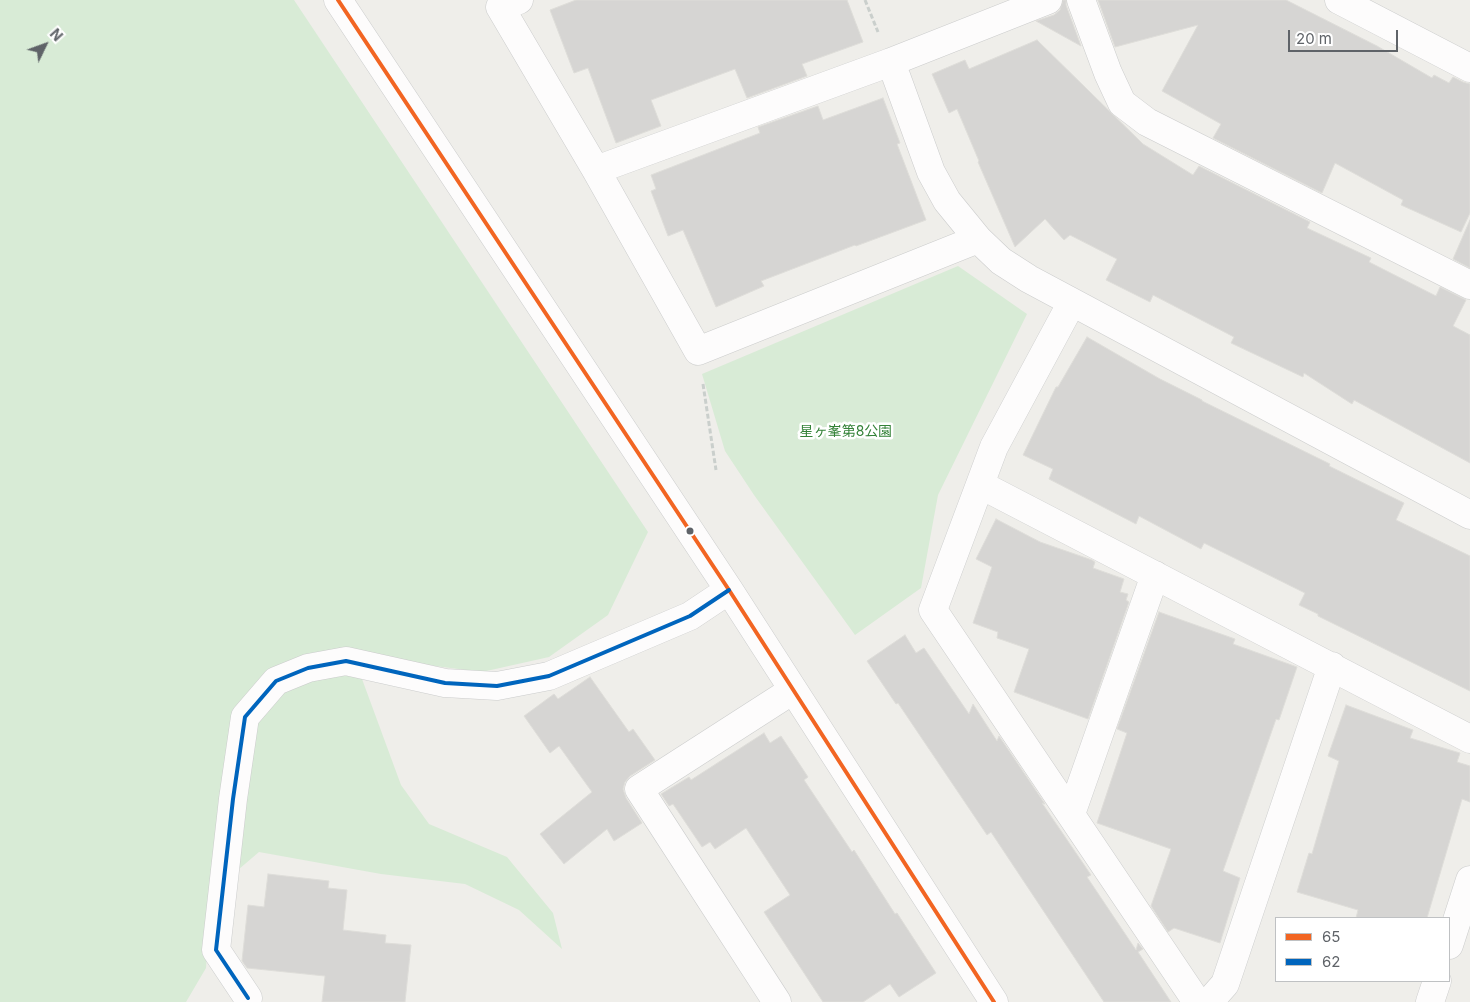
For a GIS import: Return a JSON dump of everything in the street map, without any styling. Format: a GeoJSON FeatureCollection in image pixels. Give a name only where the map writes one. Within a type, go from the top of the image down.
{"type":"FeatureCollection","features":[{"type":"Feature","properties":{"kind":"street"},"geometry":{"type":"LineString","coordinates":[[338,0],[729,590],[994,1002]]}},
{"type":"Feature","properties":{"kind":"street"},"geometry":{"type":"LineString","coordinates":[[519,0],[500,7],[596,170],[698,351],[978,239]]}},
{"type":"Feature","properties":{"kind":"street"},"geometry":{"type":"LineString","coordinates":[[596,170],[891,62],[1048,0]]}},
{"type":"Feature","properties":{"kind":"street"},"geometry":{"type":"LineString","coordinates":[[1081,0],[1108,73],[1122,103],[1147,122],[1470,285]]}},
{"type":"Feature","properties":{"kind":"street"},"geometry":{"type":"LineString","coordinates":[[1339,0],[1470,68]]}},
{"type":"Feature","properties":{"kind":"street"},"geometry":{"type":"LineString","coordinates":[[891,62],[931,172],[947,200],[978,239],[1002,261],[1029,279],[1470,515]]}},
{"type":"Feature","properties":{"kind":"street"},"geometry":{"type":"LineString","coordinates":[[1072,302],[994,447],[934,610],[1197,1002]]}},
{"type":"Feature","properties":{"kind":"street"},"geometry":{"type":"LineString","coordinates":[[980,485],[1470,739]]}},
{"type":"Feature","properties":{"kind":"street"},"geometry":{"type":"LineString","coordinates":[[1071,814],[1155,575]]}},
{"type":"Feature","properties":{"kind":"street"},"geometry":{"type":"LineString","coordinates":[[248,998],[216,950],[233,799],[245,717],[276,681],[308,668],[346,661],[445,683],[497,686],[548,676],[690,616],[729,590]]}},
{"type":"Feature","properties":{"kind":"street"},"geometry":{"type":"LineString","coordinates":[[1209,1002],[1225,984],[1332,666]]}},
{"type":"Feature","properties":{"kind":"street"},"geometry":{"type":"LineString","coordinates":[[778,1002],[638,789],[793,690]]}},
{"type":"Feature","properties":{"kind":"street"},"geometry":{"type":"LineString","coordinates":[[1450,942],[1470,880]]}},
{"type":"Feature","properties":{"kind":"street"},"geometry":{"type":"LineString","coordinates":[[1430,1002],[1437,982]]}},
{"type":"Feature","properties":{"kind":"path"},"geometry":{"type":"LineString","coordinates":[[698,351],[716,470]]}},
{"type":"Feature","properties":{"kind":"green space"},"geometry":{"type":"Polygon","coordinates":[[[0,0],[294,0],[648,532],[608,615],[549,657],[482,672],[419,664],[362,679],[401,785],[429,824],[507,857],[553,913],[562,949],[519,910],[465,884],[381,874],[259,852],[211,893],[206,968],[186,1002],[0,1002],[0,0]]]}},
{"type":"Feature","properties":{"kind":"green space","name":"星ヶ峯第8公園"},"geometry":{"type":"Polygon","coordinates":[[[958,266],[1027,314],[938,495],[921,588],[855,635],[754,495],[725,451],[702,374],[958,266]]]}},
{"type":"Feature","properties":{"kind":"building"},"geometry":{"type":"Polygon","coordinates":[[[576,0],[847,0],[863,42],[802,64],[807,76],[747,98],[735,69],[651,100],[661,126],[616,143],[588,68],[574,73],[550,10],[576,0]]]}},
{"type":"Feature","properties":{"kind":"building"},"geometry":{"type":"Polygon","coordinates":[[[1063,0],[1066,0],[1066,5],[1081,46],[1036,21],[1054,15],[1060,10],[1063,0]]]}},
{"type":"Feature","properties":{"kind":"building"},"geometry":{"type":"Polygon","coordinates":[[[1098,0],[1286,0],[1377,46],[1432,78],[1434,75],[1449,83],[1453,77],[1470,84],[1470,213],[1461,232],[1401,205],[1403,200],[1335,163],[1322,193],[1213,138],[1221,124],[1162,91],[1198,25],[1115,47],[1098,0]]]}},
{"type":"Feature","properties":{"kind":"building"},"geometry":{"type":"Polygon","coordinates":[[[1037,40],[1143,144],[1193,175],[1199,166],[1310,222],[1307,228],[1371,258],[1369,262],[1436,296],[1440,287],[1466,300],[1453,326],[1470,335],[1470,463],[1354,400],[1352,404],[1304,373],[1303,377],[1231,343],[1234,337],[1153,295],[1150,302],[1106,280],[1117,259],[1070,235],[1064,240],[1045,219],[1015,247],[957,109],[949,113],[932,74],[965,60],[969,69],[1037,40]]]}},
{"type":"Feature","properties":{"kind":"building"},"geometry":{"type":"Polygon","coordinates":[[[883,98],[900,143],[897,144],[926,220],[761,281],[764,286],[716,307],[683,230],[668,236],[651,191],[656,189],[651,175],[760,133],[758,127],[818,106],[823,120],[883,98]]]}},
{"type":"Feature","properties":{"kind":"building"},"geometry":{"type":"Polygon","coordinates":[[[1470,220],[1470,268],[1453,259],[1470,220]]]}},
{"type":"Feature","properties":{"kind":"building"},"geometry":{"type":"Polygon","coordinates":[[[1087,337],[1202,401],[1404,503],[1396,520],[1470,556],[1470,691],[1299,605],[1305,593],[1204,543],[1201,549],[1139,516],[1136,524],[1049,479],[1053,469],[1023,455],[1056,387],[1058,387],[1087,337]]]}},
{"type":"Feature","properties":{"kind":"building"},"geometry":{"type":"Polygon","coordinates":[[[996,519],[1040,542],[1092,560],[1095,562],[1093,568],[1124,579],[1120,592],[1128,594],[1126,600],[1129,602],[1088,719],[1014,692],[1029,649],[997,638],[998,632],[973,623],[992,567],[976,559],[996,519]]]}},
{"type":"Feature","properties":{"kind":"building"},"geometry":{"type":"Polygon","coordinates":[[[1159,612],[1235,639],[1233,644],[1297,667],[1279,720],[1276,719],[1223,871],[1240,878],[1220,943],[1174,928],[1168,932],[1151,906],[1171,849],[1097,823],[1127,733],[1117,729],[1159,612]]]}},
{"type":"Feature","properties":{"kind":"building"},"geometry":{"type":"Polygon","coordinates":[[[905,635],[916,653],[924,648],[969,714],[973,704],[997,741],[999,736],[1091,875],[1087,877],[1136,950],[1138,943],[1143,949],[1138,952],[1171,1002],[1104,1002],[991,832],[987,835],[898,703],[896,704],[867,661],[905,635]]]}},
{"type":"Feature","properties":{"kind":"building"},"geometry":{"type":"Polygon","coordinates":[[[590,677],[629,732],[633,729],[655,760],[630,776],[625,782],[623,789],[626,798],[642,823],[614,841],[607,829],[564,864],[540,834],[592,792],[559,746],[550,753],[524,716],[554,694],[558,699],[590,677]]]}},
{"type":"Feature","properties":{"kind":"building"},"geometry":{"type":"Polygon","coordinates":[[[1346,705],[1413,730],[1410,738],[1460,753],[1457,762],[1470,766],[1470,802],[1462,799],[1427,917],[1356,917],[1358,910],[1297,892],[1309,853],[1312,854],[1339,761],[1328,756],[1346,705]]]}},
{"type":"Feature","properties":{"kind":"building"},"geometry":{"type":"Polygon","coordinates":[[[764,733],[770,743],[781,736],[808,777],[804,780],[852,852],[854,850],[936,973],[899,997],[890,984],[863,1002],[823,1002],[764,912],[790,895],[746,828],[715,849],[710,842],[702,847],[673,804],[669,806],[661,794],[689,777],[691,780],[764,733]]]}},
{"type":"Feature","properties":{"kind":"building"},"geometry":{"type":"Polygon","coordinates":[[[268,874],[329,881],[328,888],[347,890],[343,930],[386,935],[385,943],[411,945],[405,1002],[322,1002],[325,976],[247,968],[242,961],[248,905],[264,907],[268,874]]]}},
{"type":"Feature","properties":{"kind":"transit line","name":"65"},"geometry":{"type":"LineString","coordinates":[[338,0],[729,590],[994,1002]]}},
{"type":"Feature","properties":{"kind":"transit line","name":"62"},"geometry":{"type":"LineString","coordinates":[[248,998],[216,950],[233,799],[245,717],[276,681],[308,668],[346,661],[445,683],[497,686],[549,676],[690,616],[729,590]]}}]}
